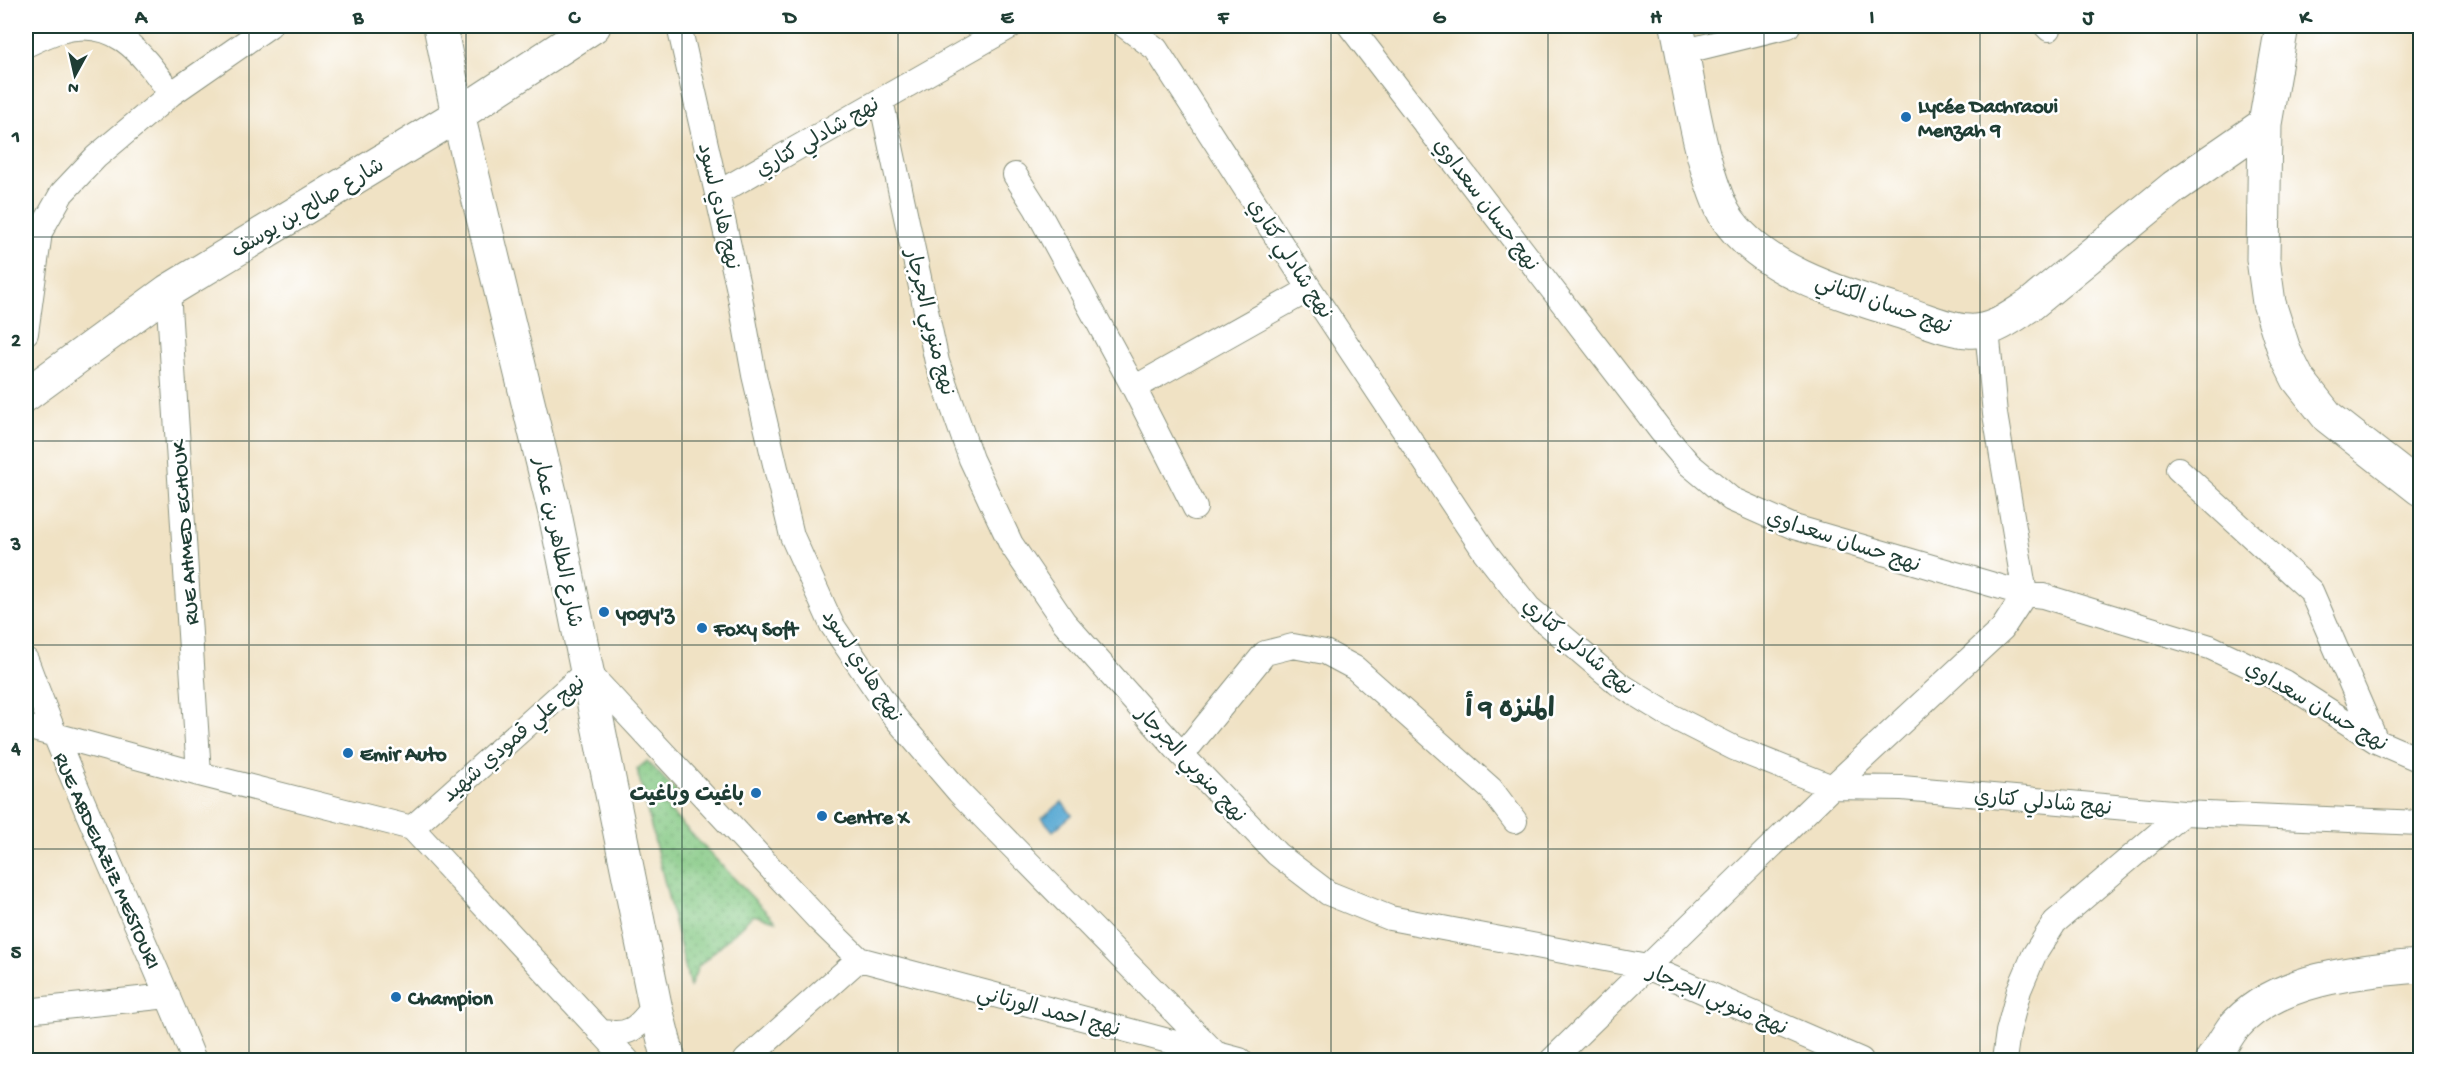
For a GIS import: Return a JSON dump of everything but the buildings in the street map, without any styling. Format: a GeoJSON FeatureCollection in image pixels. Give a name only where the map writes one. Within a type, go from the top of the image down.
{"type":"FeatureCollection","features":[{"type":"Feature","properties":{"kind":"street"},"geometry":{"type":"LineString","coordinates":[[26,333],[40,232],[62,193],[96,157],[171,94],[269,26]]}},
{"type":"Feature","properties":{"kind":"street","name":"شارع الطاهر بن عمار"},"geometry":{"type":"LineString","coordinates":[[440,26],[458,115],[554,509],[655,1005],[669,1060]]}},
{"type":"Feature","properties":{"kind":"street","name":"شارع صالح بن يوسف"},"geometry":{"type":"LineString","coordinates":[[26,395],[168,291],[458,115],[594,26]]}},
{"type":"Feature","properties":{"kind":"street","name":"نهج هادي لسود"},"geometry":{"type":"LineString","coordinates":[[679,26],[718,193],[754,375],[792,536],[832,625],[894,716],[959,792],[1216,1054]]}},
{"type":"Feature","properties":{"kind":"street","name":"نهج شادلي كتاري"},"geometry":{"type":"LineString","coordinates":[[718,193],[1011,26]]}},
{"type":"Feature","properties":{"kind":"street","name":"نهج شادلي كتاري"},"geometry":{"type":"LineString","coordinates":[[1125,26],[1156,49],[1310,290],[1485,552],[1529,608],[1619,684],[1669,716],[1734,748],[1832,786],[1902,788],[2183,813],[2421,823]]}},
{"type":"Feature","properties":{"kind":"street","name":"نهج حسان سعداوي"},"geometry":{"type":"LineString","coordinates":[[1350,26],[1661,431],[1689,464],[1731,499],[1794,528],[2025,594],[2043,596],[2210,647],[2284,682],[2376,741],[2421,760]]}},
{"type":"Feature","properties":{"kind":"street"},"geometry":{"type":"LineString","coordinates":[[1679,39],[1788,26]]}},
{"type":"Feature","properties":{"kind":"street"},"geometry":{"type":"LineString","coordinates":[[2282,26],[2265,124],[2263,259],[2269,303],[2285,353],[2298,379],[2328,417],[2421,489]]}},
{"type":"Feature","properties":{"kind":"street"},"geometry":{"type":"LineString","coordinates":[[26,45],[60,30],[93,27],[118,35],[144,57],[171,94]]}},
{"type":"Feature","properties":{"kind":"street","name":"نهج حسان الكناني"},"geometry":{"type":"LineString","coordinates":[[1679,39],[1692,109],[1713,187],[1724,214],[1737,232],[1756,249],[1823,286],[1868,302],[1967,331],[1987,329],[2007,320],[2030,305],[2174,187],[2265,124]]}},
{"type":"Feature","properties":{"kind":"street","name":"نهج منوبي الجرجار"},"geometry":{"type":"LineString","coordinates":[[881,100],[937,362],[971,459],[1011,544],[1064,622],[1182,755],[1277,854],[1328,893],[1390,918],[1647,967],[1861,1060]]}},
{"type":"Feature","properties":{"kind":"street"},"geometry":{"type":"LineString","coordinates":[[1015,175],[1036,208],[1134,388],[1195,508]]}},
{"type":"Feature","properties":{"kind":"street"},"geometry":{"type":"LineString","coordinates":[[1134,388],[1310,290]]}},
{"type":"Feature","properties":{"kind":"street","name":"RUE AHMED ECHOUK"},"geometry":{"type":"LineString","coordinates":[[168,291],[199,774]]}},
{"type":"Feature","properties":{"kind":"street"},"geometry":{"type":"LineString","coordinates":[[1552,1060],[1832,786],[2002,629],[2025,594],[1995,414],[1987,329]]}},
{"type":"Feature","properties":{"kind":"street"},"geometry":{"type":"LineString","coordinates":[[2178,469],[2311,591],[2376,741]]}},
{"type":"Feature","properties":{"kind":"street"},"geometry":{"type":"LineString","coordinates":[[1182,755],[1265,654],[1293,646],[1325,652],[1355,668],[1372,683],[1491,789],[1515,821]]}},
{"type":"Feature","properties":{"kind":"street","name":"RUE ABDELAZIZ MESTOURI"},"geometry":{"type":"LineString","coordinates":[[26,660],[54,735],[194,1060]]}},
{"type":"Feature","properties":{"kind":"street","name":"نهج علي قمودي شهيد"},"geometry":{"type":"LineString","coordinates":[[412,828],[587,671],[819,920],[859,959]]}},
{"type":"Feature","properties":{"kind":"street"},"geometry":{"type":"LineString","coordinates":[[26,727],[412,828],[627,1060]]}},
{"type":"Feature","properties":{"kind":"street"},"geometry":{"type":"LineString","coordinates":[[2004,1060],[2008,1032],[2019,990],[2034,955],[2055,922],[2183,813]]}},
{"type":"Feature","properties":{"kind":"street"},"geometry":{"type":"LineString","coordinates":[[746,1060],[859,959]]}},
{"type":"Feature","properties":{"kind":"street","name":"نهج احمد الورتاني"},"geometry":{"type":"LineString","coordinates":[[859,959],[1240,1060]]}},
{"type":"Feature","properties":{"kind":"street"},"geometry":{"type":"LineString","coordinates":[[2212,1060],[2233,1029],[2267,1000],[2310,981],[2421,966]]}},
{"type":"Feature","properties":{"kind":"street"},"geometry":{"type":"LineString","coordinates":[[26,1011],[168,996]]}},
{"type":"Feature","properties":{"kind":"street"},"geometry":{"type":"LineString","coordinates":[[599,1031],[616,1035],[633,1030],[655,1005]]}},
{"type":"Feature","properties":{"kind":"green space"},"geometry":{"type":"Polygon","coordinates":[[[647,761],[677,792],[664,805],[775,921],[753,915],[698,967],[690,987],[637,769],[647,761]]]}},
{"type":"Feature","properties":{"kind":"water"},"geometry":{"type":"Polygon","coordinates":[[[1062,802],[1072,815],[1053,831],[1042,818],[1062,802]]]}},
{"type":"Feature","properties":{"kind":"place","name":"Lycée Dachraoui Menzah 9"},"geometry":{"type":"Point","coordinates":[1906,117]}},
{"type":"Feature","properties":{"kind":"place","name":"yogy'z"},"geometry":{"type":"Point","coordinates":[604,612]}},
{"type":"Feature","properties":{"kind":"place","name":"Foxy Soft"},"geometry":{"type":"Point","coordinates":[702,628]}},
{"type":"Feature","properties":{"kind":"place","name":"Emir Auto"},"geometry":{"type":"Point","coordinates":[348,753]}},
{"type":"Feature","properties":{"kind":"place","name":"باغيت وباغيت"},"geometry":{"type":"Point","coordinates":[756,793]}},
{"type":"Feature","properties":{"kind":"place","name":"Centre X"},"geometry":{"type":"Point","coordinates":[822,816]}},
{"type":"Feature","properties":{"kind":"place","name":"Champion"},"geometry":{"type":"Point","coordinates":[396,997]}},
{"type":"Feature","properties":{"kind":"district","name":"المنزه 9 أ"},"geometry":{"type":"Point","coordinates":[1510,707]}}]}
